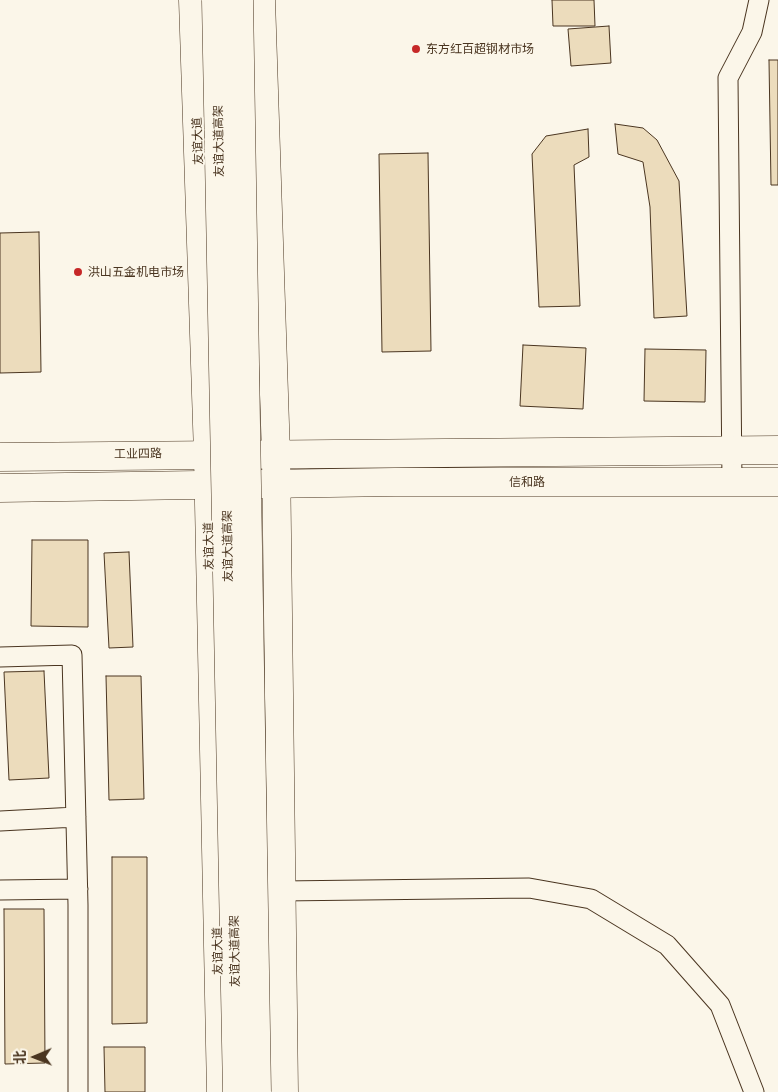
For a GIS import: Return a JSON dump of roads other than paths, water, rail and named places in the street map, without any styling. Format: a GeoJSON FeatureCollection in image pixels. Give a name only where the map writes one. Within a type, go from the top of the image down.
{"type":"FeatureCollection","features":[{"type":"Feature","properties":{"kind":"main road","name":"友谊大道"},"geometry":{"type":"LineString","coordinates":[[193,0],[208,454],[221,1092]]}},
{"type":"Feature","properties":{"kind":"main road","name":"友谊大道高架"},"geometry":{"type":"LineString","coordinates":[[216,0],[237,1092]]}},
{"type":"Feature","properties":{"kind":"main road","name":"友谊大道高架"},"geometry":{"type":"LineString","coordinates":[[239,0],[257,1092]]}},
{"type":"Feature","properties":{"kind":"main road"},"geometry":{"type":"LineString","coordinates":[[261,0],[276,455],[284,1092]]}},
{"type":"Feature","properties":{"kind":"main road"},"geometry":{"type":"LineString","coordinates":[[276,455],[778,450]]}},
{"type":"Feature","properties":{"kind":"main road","name":"工业四路"},"geometry":{"type":"LineString","coordinates":[[0,457],[276,455]]}},
{"type":"Feature","properties":{"kind":"main road","name":"信和路"},"geometry":{"type":"LineString","coordinates":[[276,484],[395,482],[778,482]]}},
{"type":"Feature","properties":{"kind":"main road"},"geometry":{"type":"LineString","coordinates":[[0,488],[276,484]]}},
{"type":"Feature","properties":{"kind":"street"},"geometry":{"type":"LineString","coordinates":[[732,482],[728,78],[752,32],[759,0]]}},
{"type":"Feature","properties":{"kind":"street"},"geometry":{"type":"LineString","coordinates":[[0,657],[72,655],[78,889],[78,1092]]}},
{"type":"Feature","properties":{"kind":"street"},"geometry":{"type":"LineString","coordinates":[[0,820],[76,817]]}},
{"type":"Feature","properties":{"kind":"street"},"geometry":{"type":"LineString","coordinates":[[281,891],[529,888],[591,899],[667,945],[720,1005],[754,1092]]}},
{"type":"Feature","properties":{"kind":"street"},"geometry":{"type":"LineString","coordinates":[[0,890],[78,889]]}},
{"type":"Feature","properties":{"kind":"place","name":"东方红百超钢材市场"},"geometry":{"type":"Point","coordinates":[416,49]}},
{"type":"Feature","properties":{"kind":"place","name":"洪山五金机电市场"},"geometry":{"type":"Point","coordinates":[78,272]}}]}
